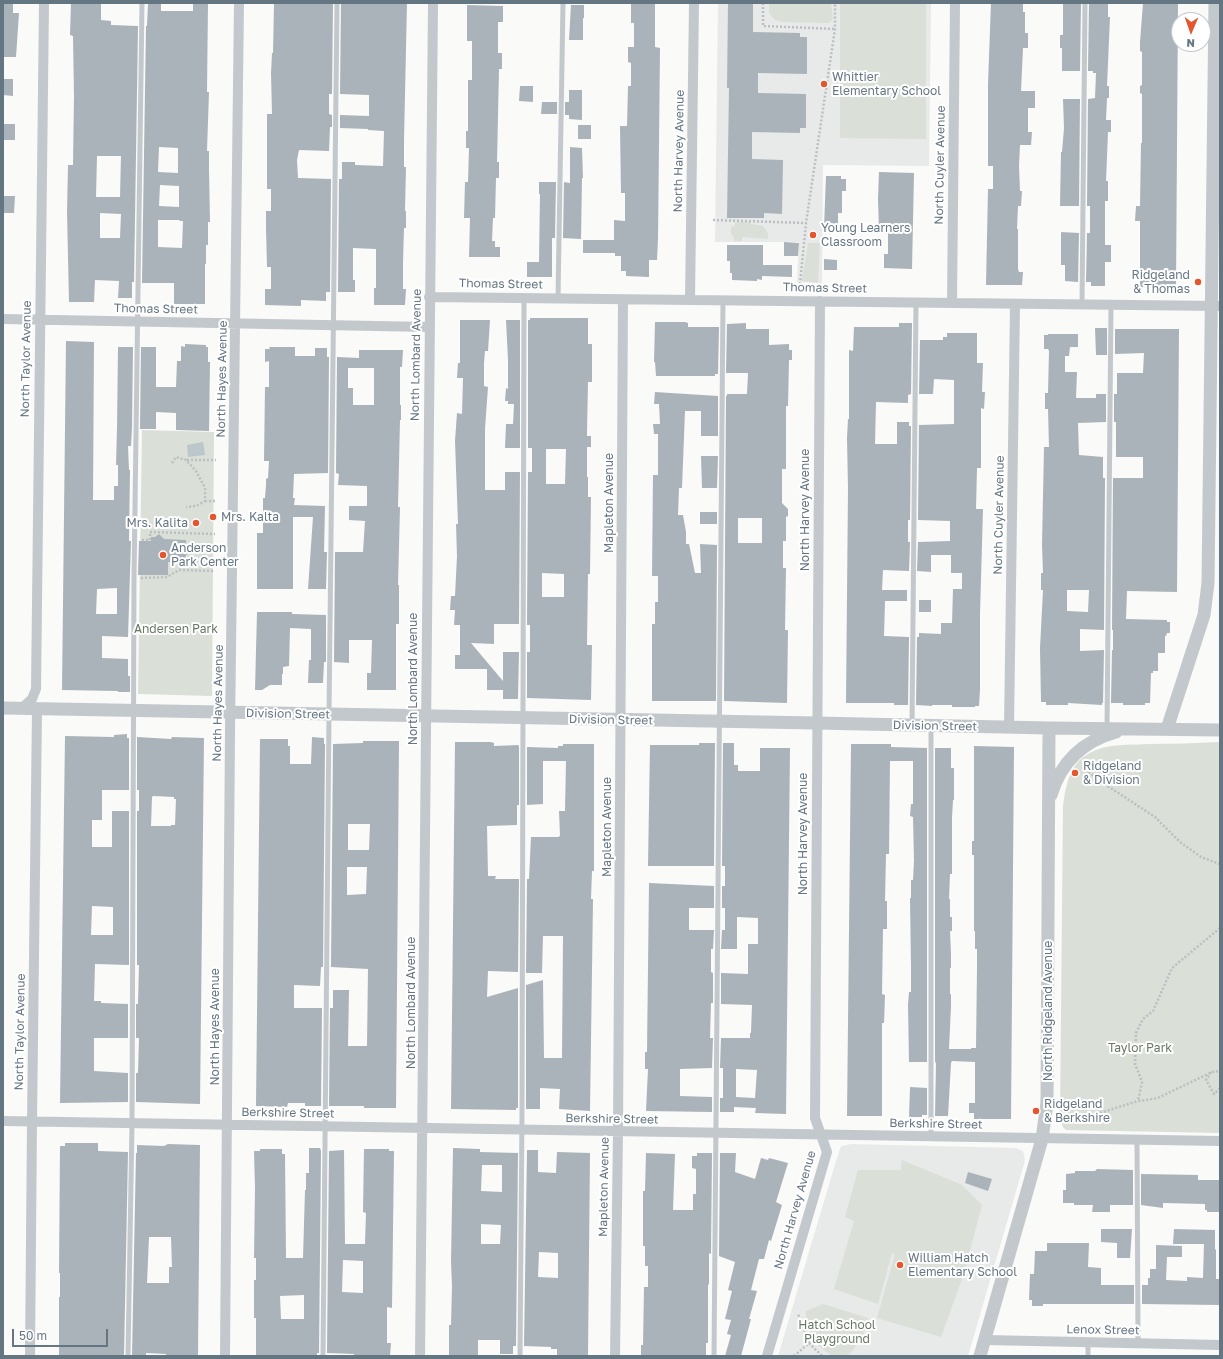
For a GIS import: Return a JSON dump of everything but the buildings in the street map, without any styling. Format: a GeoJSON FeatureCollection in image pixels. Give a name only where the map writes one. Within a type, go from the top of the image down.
{"type":"FeatureCollection","features":[{"type":"Feature","properties":{"kind":"street","name":"North Taylor Avenue"},"geometry":{"type":"LineString","coordinates":[[21,709],[32,699],[36,689],[44,3]]}},
{"type":"Feature","properties":{"kind":"street","name":"North Hayes Avenue"},"geometry":{"type":"LineString","coordinates":[[225,1356],[230,713],[239,3]]}},
{"type":"Feature","properties":{"kind":"street","name":"North Lombard Avenue"},"geometry":{"type":"LineString","coordinates":[[420,1356],[433,3]]}},
{"type":"Feature","properties":{"kind":"street","name":"North Harvey Avenue"},"geometry":{"type":"LineString","coordinates":[[690,300],[694,3]]}},
{"type":"Feature","properties":{"kind":"street","name":"North Cuyler Avenue"},"geometry":{"type":"LineString","coordinates":[[952,303],[955,3]]}},
{"type":"Feature","properties":{"kind":"street"},"geometry":{"type":"LineString","coordinates":[[1167,729],[1201,627],[1207,599],[1216,306],[1215,3]]}},
{"type":"Feature","properties":{"kind":"street","name":"Thomas Street"},"geometry":{"type":"LineString","coordinates":[[429,296],[1216,306]]}},
{"type":"Feature","properties":{"kind":"street","name":"Mapleton Avenue"},"geometry":{"type":"LineString","coordinates":[[615,1356],[618,1132],[623,299]]}},
{"type":"Feature","properties":{"kind":"street","name":"North Harvey Avenue"},"geometry":{"type":"LineString","coordinates":[[767,1356],[827,1152],[815,1118],[816,723],[820,301]]}},
{"type":"Feature","properties":{"kind":"street","name":"North Cuyler Avenue"},"geometry":{"type":"LineString","coordinates":[[1009,727],[1015,304]]}},
{"type":"Feature","properties":{"kind":"street","name":"Thomas Street"},"geometry":{"type":"LineString","coordinates":[[3,319],[429,327]]}},
{"type":"Feature","properties":{"kind":"street","name":"Division Street"},"geometry":{"type":"LineString","coordinates":[[3,708],[425,717],[1220,730]]}},
{"type":"Feature","properties":{"kind":"street","name":"North Taylor Avenue"},"geometry":{"type":"LineString","coordinates":[[30,1356],[37,709]]}},
{"type":"Feature","properties":{"kind":"street","name":"North Ridgeland Avenue"},"geometry":{"type":"LineString","coordinates":[[980,1356],[1042,1139],[1048,1103],[1049,728]]}},
{"type":"Feature","properties":{"kind":"street"},"geometry":{"type":"LineString","coordinates":[[1049,802],[1054,786],[1068,761],[1086,745],[1104,736],[1128,729]]}},
{"type":"Feature","properties":{"kind":"street","name":"Berkshire Street"},"geometry":{"type":"LineString","coordinates":[[3,1121],[716,1134],[1220,1141]]}},
{"type":"Feature","properties":{"kind":"street","name":"Lenox Street"},"geometry":{"type":"LineString","coordinates":[[985,1340],[1088,1343],[1220,1344]]}},
{"type":"Feature","properties":{"kind":"lane"},"geometry":{"type":"LineString","coordinates":[[128,1356],[132,1124],[134,578],[142,3]]}},
{"type":"Feature","properties":{"kind":"lane"},"geometry":{"type":"LineString","coordinates":[[323,1356],[338,3]]}},
{"type":"Feature","properties":{"kind":"lane"},"geometry":{"type":"LineString","coordinates":[[558,298],[563,3]]}},
{"type":"Feature","properties":{"kind":"lane"},"geometry":{"type":"LineString","coordinates":[[1082,304],[1085,3]]}},
{"type":"Feature","properties":{"kind":"lane"},"geometry":{"type":"LineString","coordinates":[[520,1356],[524,298]]}},
{"type":"Feature","properties":{"kind":"lane"},"geometry":{"type":"LineString","coordinates":[[714,1356],[722,300]]}},
{"type":"Feature","properties":{"kind":"lane"},"geometry":{"type":"LineString","coordinates":[[912,725],[916,303]]}},
{"type":"Feature","properties":{"kind":"lane"},"geometry":{"type":"LineString","coordinates":[[1107,729],[1111,305]]}},
{"type":"Feature","properties":{"kind":"lane"},"geometry":{"type":"LineString","coordinates":[[931,726],[931,1137]]}},
{"type":"Feature","properties":{"kind":"lane"},"geometry":{"type":"LineString","coordinates":[[1137,1140],[1138,1343]]}},
{"type":"Feature","properties":{"kind":"lane"},"geometry":{"type":"LineString","coordinates":[[1088,1343],[1088,1356]]}},
{"type":"Feature","properties":{"kind":"path"},"geometry":{"type":"LineString","coordinates":[[763,3],[763,26],[834,29]]}},
{"type":"Feature","properties":{"kind":"path"},"geometry":{"type":"LineString","coordinates":[[800,284],[806,223],[834,29],[835,3]]}},
{"type":"Feature","properties":{"kind":"path"},"geometry":{"type":"LineString","coordinates":[[713,220],[806,223]]}},
{"type":"Feature","properties":{"kind":"path"},"geometry":{"type":"LineString","coordinates":[[172,463],[176,457],[186,460],[216,460]]}},
{"type":"Feature","properties":{"kind":"path"},"geometry":{"type":"LineString","coordinates":[[186,460],[196,471],[205,488],[205,501]]}},
{"type":"Feature","properties":{"kind":"path"},"geometry":{"type":"LineString","coordinates":[[186,507],[196,506],[205,501],[215,501]]}},
{"type":"Feature","properties":{"kind":"path"},"geometry":{"type":"LineString","coordinates":[[139,540],[150,540],[150,532],[215,534]]}},
{"type":"Feature","properties":{"kind":"path"},"geometry":{"type":"LineString","coordinates":[[134,578],[167,577],[180,570],[214,571]]}},
{"type":"Feature","properties":{"kind":"path"},"geometry":{"type":"LineString","coordinates":[[1082,767],[1106,785],[1155,817],[1180,842],[1201,857],[1220,864]]}},
{"type":"Feature","properties":{"kind":"path"},"geometry":{"type":"LineString","coordinates":[[1138,1101],[1142,1082],[1135,1064],[1136,1033],[1143,1019],[1153,1012],[1172,968],[1220,928]]}},
{"type":"Feature","properties":{"kind":"path"},"geometry":{"type":"LineString","coordinates":[[1070,1122],[1082,1121],[1090,1116],[1138,1101],[1160,1097],[1212,1072],[1220,1071]]}},
{"type":"Feature","properties":{"kind":"path"},"geometry":{"type":"LineString","coordinates":[[1212,1072],[1206,1080],[1214,1094],[1220,1088]]}},
{"type":"Feature","properties":{"kind":"path"},"geometry":{"type":"LineString","coordinates":[[798,1314],[809,1343],[822,1356]]}},
{"type":"Feature","properties":{"kind":"path"},"geometry":{"type":"LineString","coordinates":[[794,1356],[809,1343]]}},
{"type":"Feature","properties":{"kind":"shaded area","name":"Whittier Elementary School"},"geometry":{"type":"Polygon","coordinates":[[[718,3],[931,3],[929,166],[823,165],[822,283],[797,282],[799,242],[715,242],[718,3]]]}},
{"type":"Feature","properties":{"kind":"shaded area"},"geometry":{"type":"Polygon","coordinates":[[[203,442],[205,455],[188,457],[187,445],[203,442]]]}},
{"type":"Feature","properties":{"kind":"shaded area","name":"William Hatch Elementary School"},"geometry":{"type":"Polygon","coordinates":[[[851,1144],[1016,1148],[1023,1151],[1025,1159],[1024,1164],[968,1356],[778,1356],[841,1146],[851,1144]]]}},
{"type":"Feature","properties":{"kind":"green space"},"geometry":{"type":"Polygon","coordinates":[[[769,3],[831,3],[833,19],[829,23],[782,22],[775,20],[769,13],[769,3]]]}},
{"type":"Feature","properties":{"kind":"green space"},"geometry":{"type":"Polygon","coordinates":[[[840,3],[926,3],[926,139],[840,138],[840,3]]]}},
{"type":"Feature","properties":{"kind":"green space"},"geometry":{"type":"Polygon","coordinates":[[[735,222],[751,222],[751,224],[763,226],[768,233],[768,239],[742,237],[742,241],[734,241],[734,237],[731,234],[731,228],[735,225],[735,222]]]}},
{"type":"Feature","properties":{"kind":"green space"},"geometry":{"type":"Polygon","coordinates":[[[808,243],[820,243],[818,283],[802,281],[808,243]]]}},
{"type":"Feature","properties":{"kind":"green space","name":"Andersen Park"},"geometry":{"type":"Polygon","coordinates":[[[142,430],[214,432],[212,696],[138,694],[142,430]]]}},
{"type":"Feature","properties":{"kind":"green space","name":"Taylor Park"},"geometry":{"type":"Polygon","coordinates":[[[1220,742],[1220,1133],[1066,1130],[1060,1120],[1063,807],[1070,775],[1081,759],[1099,749],[1106,747],[1117,745],[1220,742]]]}},
{"type":"Feature","properties":{"kind":"green space"},"geometry":{"type":"Polygon","coordinates":[[[902,1160],[962,1185],[982,1205],[963,1276],[941,1337],[877,1318],[895,1254],[892,1253],[878,1304],[834,1289],[854,1221],[845,1217],[858,1170],[901,1170],[902,1160]]]}},
{"type":"Feature","properties":{"kind":"green space","name":"Hatch School Playground"},"geometry":{"type":"Polygon","coordinates":[[[823,1304],[868,1318],[862,1338],[848,1356],[832,1356],[820,1347],[811,1336],[806,1318],[806,1311],[823,1304]]]}},
{"type":"Feature","properties":{"kind":"place","name":"Whittier Elementary School"},"geometry":{"type":"Point","coordinates":[824,84]}},
{"type":"Feature","properties":{"kind":"place","name":"Young Learners Classroom"},"geometry":{"type":"Point","coordinates":[813,235]}},
{"type":"Feature","properties":{"kind":"place","name":"Ridgeland & Thomas"},"geometry":{"type":"Point","coordinates":[1198,282]}},
{"type":"Feature","properties":{"kind":"place","name":"Mrs. Kalta"},"geometry":{"type":"Point","coordinates":[213,517]}},
{"type":"Feature","properties":{"kind":"place","name":"Mrs. Kalita"},"geometry":{"type":"Point","coordinates":[196,523]}},
{"type":"Feature","properties":{"kind":"place","name":"Anderson Park Center"},"geometry":{"type":"Point","coordinates":[163,555]}},
{"type":"Feature","properties":{"kind":"place","name":"Ridgeland & Division"},"geometry":{"type":"Point","coordinates":[1075,773]}},
{"type":"Feature","properties":{"kind":"place","name":"Ridgeland & Berkshire"},"geometry":{"type":"Point","coordinates":[1036,1111]}},
{"type":"Feature","properties":{"kind":"place","name":"William Hatch Elementary School"},"geometry":{"type":"Point","coordinates":[900,1265]}}]}
